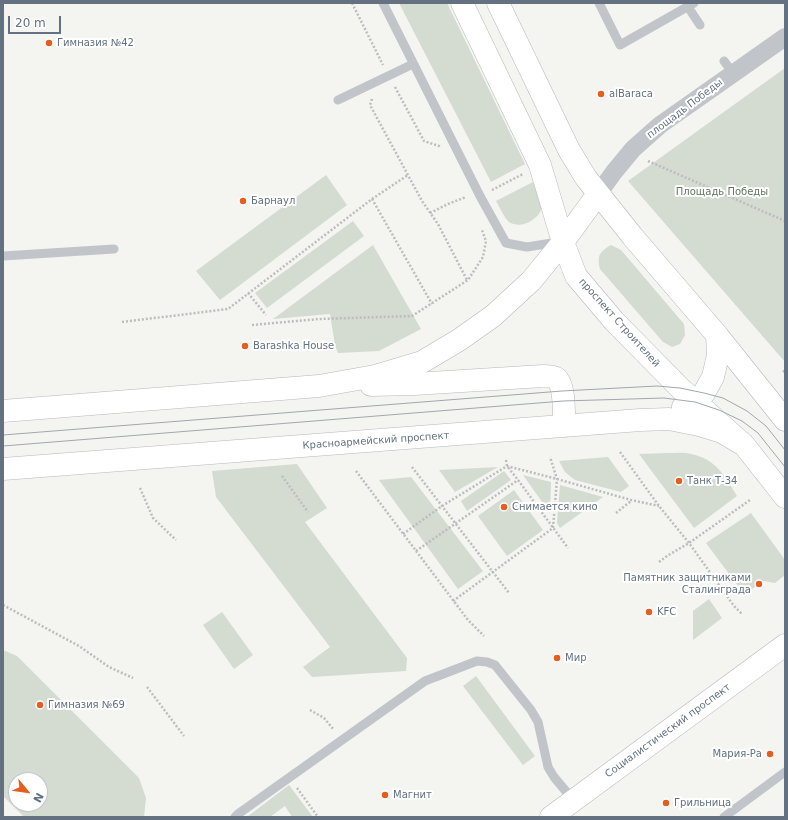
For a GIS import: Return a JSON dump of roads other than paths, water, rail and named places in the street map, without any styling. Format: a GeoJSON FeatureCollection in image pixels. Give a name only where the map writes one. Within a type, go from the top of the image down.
{"type":"FeatureCollection","features":[{"type":"Feature","properties":{"kind":"main road","name":"проспект Строителей"},"geometry":{"type":"LineString","coordinates":[[462,3],[540,165],[563,242],[576,276],[614,320],[680,388],[744,445],[785,497]]}},
{"type":"Feature","properties":{"kind":"main road"},"geometry":{"type":"LineString","coordinates":[[498,3],[569,150],[586,178],[633,237],[717,335],[785,420]]}},
{"type":"Feature","properties":{"kind":"main road"},"geometry":{"type":"LineString","coordinates":[[319,386],[375,376],[422,362],[459,340],[492,316],[531,281],[563,242],[598,194]]}},
{"type":"Feature","properties":{"kind":"main road"},"geometry":{"type":"LineString","coordinates":[[640,420],[667,414],[695,402],[704,393],[713,377],[718,355],[717,335]]}},
{"type":"Feature","properties":{"kind":"main road"},"geometry":{"type":"LineString","coordinates":[[3,411],[319,386],[414,384],[543,376],[555,378],[560,384],[563,401],[564,426]]}},
{"type":"Feature","properties":{"kind":"main road","name":"Красноармейский проспект"},"geometry":{"type":"LineString","coordinates":[[3,469],[669,419],[699,425],[722,432],[744,445]]}},
{"type":"Feature","properties":{"kind":"main road","name":"Социалистический проспект"},"geometry":{"type":"LineString","coordinates":[[551,817],[785,645]]}},
{"type":"Feature","properties":{"kind":"street","name":"площадь Победы"},"geometry":{"type":"LineString","coordinates":[[598,194],[633,149],[729,67],[785,37]]}},
{"type":"Feature","properties":{"kind":"lane"},"geometry":{"type":"LineString","coordinates":[[383,3],[480,196],[506,243],[527,247],[563,242]]}},
{"type":"Feature","properties":{"kind":"lane"},"geometry":{"type":"LineString","coordinates":[[599,3],[620,45],[691,5],[700,25]]}},
{"type":"Feature","properties":{"kind":"lane"},"geometry":{"type":"LineString","coordinates":[[338,100],[390,78],[414,64]]}},
{"type":"Feature","properties":{"kind":"lane"},"geometry":{"type":"LineString","coordinates":[[3,256],[114,249]]}},
{"type":"Feature","properties":{"kind":"lane"},"geometry":{"type":"LineString","coordinates":[[235,817],[425,681],[477,661],[487,662],[495,666],[530,710],[538,722],[548,767],[554,777],[574,801]]}},
{"type":"Feature","properties":{"kind":"lane"},"geometry":{"type":"LineString","coordinates":[[724,817],[785,772]]}},
{"type":"Feature","properties":{"kind":"tram line"},"geometry":{"type":"LineString","coordinates":[[3,435],[562,391],[657,386],[680,388],[723,398],[747,411],[766,426],[785,450]]}},
{"type":"Feature","properties":{"kind":"tram line"},"geometry":{"type":"LineString","coordinates":[[3,446],[563,401],[664,398],[695,402],[719,410],[742,421],[758,433],[785,467]]}},
{"type":"Feature","properties":{"kind":"place","name":"Гимназия №42"},"geometry":{"type":"Point","coordinates":[49,43]}},
{"type":"Feature","properties":{"kind":"place","name":"alBaraca"},"geometry":{"type":"Point","coordinates":[601,94]}},
{"type":"Feature","properties":{"kind":"place","name":"Барнаул"},"geometry":{"type":"Point","coordinates":[243,201]}},
{"type":"Feature","properties":{"kind":"place","name":"Barashka House"},"geometry":{"type":"Point","coordinates":[245,346]}},
{"type":"Feature","properties":{"kind":"place","name":"Танк Т-34"},"geometry":{"type":"Point","coordinates":[679,481]}},
{"type":"Feature","properties":{"kind":"place","name":"Снимается кино"},"geometry":{"type":"Point","coordinates":[504,507]}},
{"type":"Feature","properties":{"kind":"place","name":"Памятник защитниками Сталинграда"},"geometry":{"type":"Point","coordinates":[759,584]}},
{"type":"Feature","properties":{"kind":"place","name":"KFC"},"geometry":{"type":"Point","coordinates":[649,612]}},
{"type":"Feature","properties":{"kind":"place","name":"Мир"},"geometry":{"type":"Point","coordinates":[557,658]}},
{"type":"Feature","properties":{"kind":"place","name":"Гимназия №69"},"geometry":{"type":"Point","coordinates":[40,705]}},
{"type":"Feature","properties":{"kind":"place","name":"Мария-Ра"},"geometry":{"type":"Point","coordinates":[770,754]}},
{"type":"Feature","properties":{"kind":"place","name":"Магнит"},"geometry":{"type":"Point","coordinates":[385,795]}},
{"type":"Feature","properties":{"kind":"place","name":"Грильница"},"geometry":{"type":"Point","coordinates":[666,803]}},
{"type":"Feature","properties":{"kind":"park label","name":"Площадь Победы"},"geometry":{"type":"Point","coordinates":[722,192]}}]}
